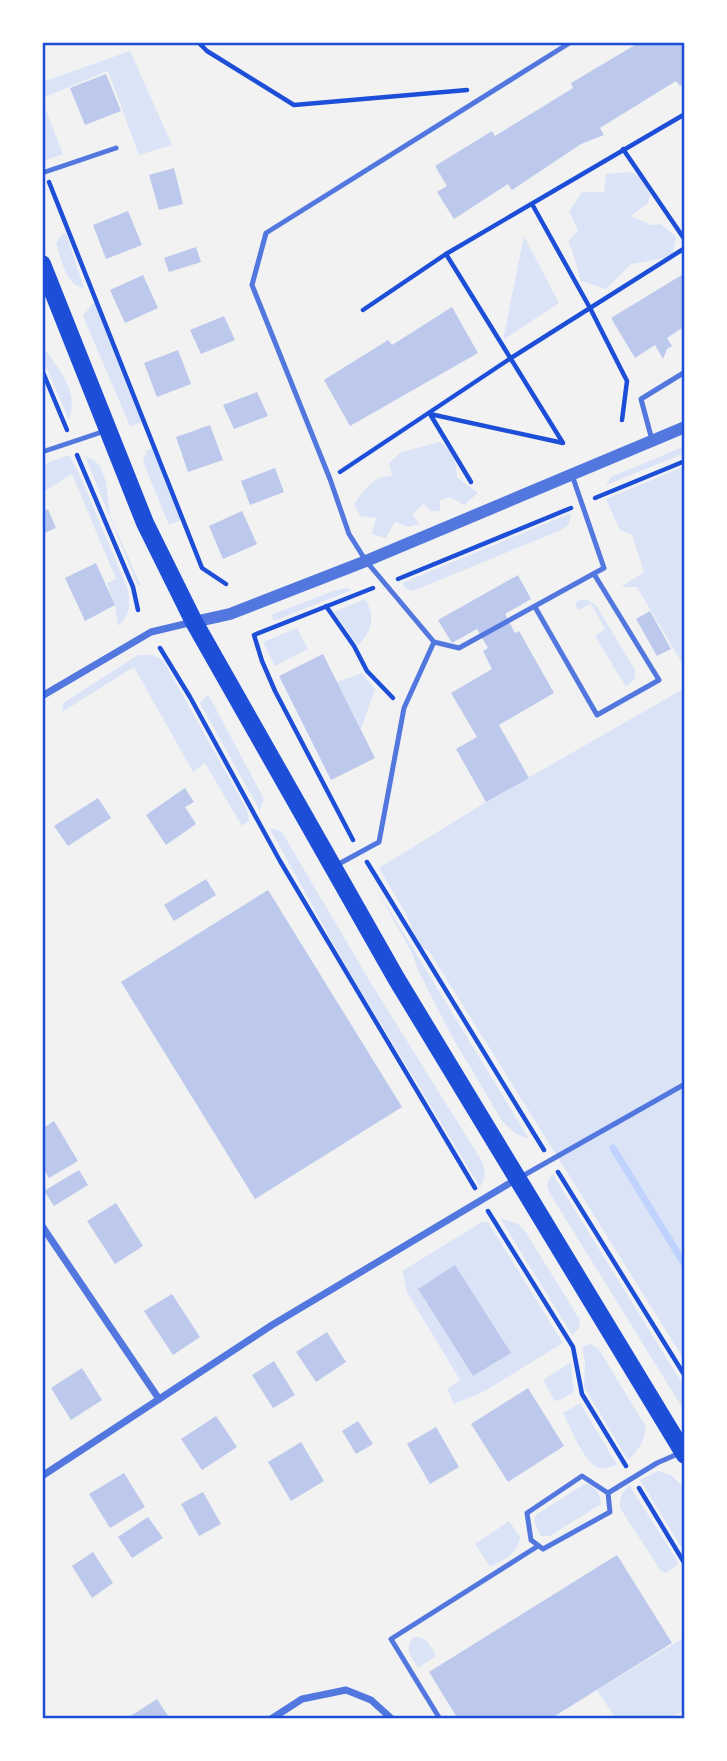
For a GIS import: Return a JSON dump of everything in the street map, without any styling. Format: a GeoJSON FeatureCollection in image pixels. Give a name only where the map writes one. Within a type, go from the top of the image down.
{"type":"FeatureCollection","features":[{"type":"Feature","properties":{"kind":"main road"},"geometry":{"type":"LineString","coordinates":[[42,264],[145,523],[194,622],[332,867],[516,1179],[684,1453]]}},
{"type":"Feature","properties":{"kind":"street"},"geometry":{"type":"LineString","coordinates":[[42,696],[151,632],[230,614],[366,561],[685,427]]}},
{"type":"Feature","properties":{"kind":"street"},"geometry":{"type":"LineString","coordinates":[[42,1476],[272,1325],[516,1179]]}},
{"type":"Feature","properties":{"kind":"street"},"geometry":{"type":"LineString","coordinates":[[42,1226],[159,1399]]}},
{"type":"Feature","properties":{"kind":"street"},"geometry":{"type":"LineString","coordinates":[[271,1719],[302,1699],[346,1690],[370,1700],[392,1719]]}},
{"type":"Feature","properties":{"kind":"lane"},"geometry":{"type":"LineString","coordinates":[[571,42],[266,233],[252,285],[330,479],[349,534],[366,561],[434,642],[459,648],[604,568],[572,474]]}},
{"type":"Feature","properties":{"kind":"lane"},"geometry":{"type":"LineString","coordinates":[[44,173],[116,148]]}},
{"type":"Feature","properties":{"kind":"lane"},"geometry":{"type":"LineString","coordinates":[[652,440],[641,399],[685,372]]}},
{"type":"Feature","properties":{"kind":"lane"},"geometry":{"type":"LineString","coordinates":[[42,452],[108,430]]}},
{"type":"Feature","properties":{"kind":"lane"},"geometry":{"type":"LineString","coordinates":[[535,607],[597,715],[659,680],[594,574]]}},
{"type":"Feature","properties":{"kind":"lane"},"geometry":{"type":"LineString","coordinates":[[332,867],[379,842],[404,708],[434,642]]}},
{"type":"Feature","properties":{"kind":"lane"},"geometry":{"type":"LineString","coordinates":[[516,1179],[685,1084]]}},
{"type":"Feature","properties":{"kind":"lane"},"geometry":{"type":"LineString","coordinates":[[608,1493],[657,1463],[684,1453]]}},
{"type":"Feature","properties":{"kind":"lane"},"geometry":{"type":"LineString","coordinates":[[582,1476],[608,1493],[610,1512],[543,1549],[531,1540],[527,1513],[582,1476]]}},
{"type":"Feature","properties":{"kind":"lane"},"geometry":{"type":"LineString","coordinates":[[440,1719],[391,1639],[538,1546]]}},
{"type":"Feature","properties":{"kind":"path"},"geometry":{"type":"LineString","coordinates":[[198,42],[206,51],[294,105],[499,87]]}},
{"type":"Feature","properties":{"kind":"path"},"geometry":{"type":"LineString","coordinates":[[363,310],[446,254],[685,114]]}},
{"type":"Feature","properties":{"kind":"path"},"geometry":{"type":"LineString","coordinates":[[623,149],[685,240]]}},
{"type":"Feature","properties":{"kind":"path"},"geometry":{"type":"LineString","coordinates":[[44,173],[202,568],[226,583]]}},
{"type":"Feature","properties":{"kind":"path"},"geometry":{"type":"LineString","coordinates":[[532,204],[627,381],[622,420]]}},
{"type":"Feature","properties":{"kind":"path"},"geometry":{"type":"LineString","coordinates":[[330,479],[511,358],[685,248]]}},
{"type":"Feature","properties":{"kind":"path"},"geometry":{"type":"LineString","coordinates":[[430,414],[563,443],[446,254]]}},
{"type":"Feature","properties":{"kind":"path"},"geometry":{"type":"LineString","coordinates":[[42,370],[64,424]]}},
{"type":"Feature","properties":{"kind":"path"},"geometry":{"type":"LineString","coordinates":[[430,414],[471,482]]}},
{"type":"Feature","properties":{"kind":"path"},"geometry":{"type":"LineString","coordinates":[[78,456],[133,587],[138,610]]}},
{"type":"Feature","properties":{"kind":"path"},"geometry":{"type":"LineString","coordinates":[[605,494],[685,461]]}},
{"type":"Feature","properties":{"kind":"path"},"geometry":{"type":"LineString","coordinates":[[408,576],[573,507]]}},
{"type":"Feature","properties":{"kind":"path"},"geometry":{"type":"LineString","coordinates":[[347,831],[275,691],[254,635],[358,593]]}},
{"type":"Feature","properties":{"kind":"path"},"geometry":{"type":"LineString","coordinates":[[326,606],[354,646],[367,671],[404,708]]}},
{"type":"Feature","properties":{"kind":"path"},"geometry":{"type":"LineString","coordinates":[[160,648],[280,861],[476,1189]]}},
{"type":"Feature","properties":{"kind":"path"},"geometry":{"type":"LineString","coordinates":[[372,870],[535,1135]]}},
{"type":"Feature","properties":{"kind":"path"},"geometry":{"type":"LineString","coordinates":[[557,1171],[685,1376]]}},
{"type":"Feature","properties":{"kind":"path"},"geometry":{"type":"LineString","coordinates":[[496,1224],[573,1347],[582,1394],[620,1456]]}},
{"type":"Feature","properties":{"kind":"path"},"geometry":{"type":"LineString","coordinates":[[637,1484],[685,1564]]}},
{"type":"Feature","properties":{"kind":"shaded area"},"geometry":{"type":"Polygon","coordinates":[[[130,51],[172,145],[139,155],[108,71],[42,98],[42,82],[130,51]]]}},
{"type":"Feature","properties":{"kind":"shaded area"},"geometry":{"type":"Polygon","coordinates":[[[42,100],[63,154],[46,160],[45,166],[42,159],[42,100]]]}},
{"type":"Feature","properties":{"kind":"shaded area"},"geometry":{"type":"Polygon","coordinates":[[[629,172],[641,176],[650,195],[648,203],[631,216],[651,225],[661,224],[676,237],[672,257],[631,264],[606,289],[581,281],[568,242],[578,230],[569,211],[582,192],[604,192],[606,174],[629,172]]]}},
{"type":"Feature","properties":{"kind":"shaded area"},"geometry":{"type":"Polygon","coordinates":[[[66,233],[84,288],[72,282],[62,264],[56,244],[61,235],[66,233]]]}},
{"type":"Feature","properties":{"kind":"shaded area"},"geometry":{"type":"Polygon","coordinates":[[[524,236],[559,303],[503,340],[524,236]]]}},
{"type":"Feature","properties":{"kind":"shaded area"},"geometry":{"type":"Polygon","coordinates":[[[96,299],[144,422],[130,426],[83,316],[96,299]]]}},
{"type":"Feature","properties":{"kind":"shaded area"},"geometry":{"type":"Polygon","coordinates":[[[42,346],[70,390],[72,409],[69,420],[42,357],[42,346]]]}},
{"type":"Feature","properties":{"kind":"shaded area"},"geometry":{"type":"Polygon","coordinates":[[[440,442],[454,454],[457,477],[478,493],[464,505],[450,497],[440,500],[440,511],[431,511],[424,504],[412,514],[419,524],[408,527],[395,522],[386,538],[372,534],[376,518],[360,516],[354,504],[365,489],[379,478],[392,476],[389,463],[401,452],[440,442]]]}},
{"type":"Feature","properties":{"kind":"shaded area"},"geometry":{"type":"Polygon","coordinates":[[[685,446],[685,453],[606,485],[611,477],[685,446]]]}},
{"type":"Feature","properties":{"kind":"shaded area"},"geometry":{"type":"Polygon","coordinates":[[[154,447],[183,519],[169,525],[143,462],[147,450],[154,447]]]}},
{"type":"Feature","properties":{"kind":"shaded area"},"geometry":{"type":"Polygon","coordinates":[[[69,455],[128,590],[129,610],[118,626],[115,605],[107,583],[116,579],[72,474],[42,493],[42,465],[69,455]]]}},
{"type":"Feature","properties":{"kind":"shaded area"},"geometry":{"type":"Polygon","coordinates":[[[85,456],[100,466],[106,482],[110,516],[141,586],[137,584],[85,456]]]}},
{"type":"Feature","properties":{"kind":"shaded area"},"geometry":{"type":"Polygon","coordinates":[[[685,466],[685,668],[637,587],[621,587],[644,572],[632,535],[620,530],[606,499],[685,466]]]}},
{"type":"Feature","properties":{"kind":"shaded area"},"geometry":{"type":"Polygon","coordinates":[[[571,513],[569,524],[561,530],[413,591],[405,588],[402,583],[571,513]]]}},
{"type":"Feature","properties":{"kind":"shaded area"},"geometry":{"type":"Polygon","coordinates":[[[347,588],[352,590],[274,621],[271,615],[333,591],[347,588]]]}},
{"type":"Feature","properties":{"kind":"shaded area"},"geometry":{"type":"Polygon","coordinates":[[[365,599],[371,612],[371,624],[367,635],[358,646],[334,612],[365,599]]]}},
{"type":"Feature","properties":{"kind":"shaded area"},"geometry":{"type":"Polygon","coordinates":[[[585,599],[596,605],[635,670],[635,678],[626,687],[595,636],[605,629],[591,604],[578,610],[575,605],[577,601],[585,599]]]}},
{"type":"Feature","properties":{"kind":"shaded area"},"geometry":{"type":"Polygon","coordinates":[[[297,628],[308,649],[275,666],[263,642],[297,628]]]}},
{"type":"Feature","properties":{"kind":"shaded area"},"geometry":{"type":"Polygon","coordinates":[[[138,655],[152,655],[163,660],[247,810],[249,821],[242,826],[205,763],[193,772],[134,667],[62,712],[63,703],[138,655]]]}},
{"type":"Feature","properties":{"kind":"shaded area"},"geometry":{"type":"Polygon","coordinates":[[[362,673],[375,689],[361,729],[337,682],[362,673]]]}},
{"type":"Feature","properties":{"kind":"shaded area"},"geometry":{"type":"Polygon","coordinates":[[[685,688],[685,1361],[429,951],[419,946],[407,916],[379,868],[486,802],[685,688]]]}},
{"type":"Feature","properties":{"kind":"shaded area"},"geometry":{"type":"Polygon","coordinates":[[[208,694],[264,799],[260,811],[200,703],[208,694]]]}},
{"type":"Feature","properties":{"kind":"shaded area"},"geometry":{"type":"Polygon","coordinates":[[[270,829],[282,832],[372,985],[483,1163],[485,1177],[480,1187],[345,965],[270,829]]]}},
{"type":"Feature","properties":{"kind":"shaded area"},"geometry":{"type":"Polygon","coordinates":[[[372,881],[529,1139],[516,1134],[502,1121],[450,1033],[413,955],[372,881]]]}},
{"type":"Feature","properties":{"kind":"shaded area"},"geometry":{"type":"Polygon","coordinates":[[[552,1173],[685,1388],[685,1412],[549,1192],[547,1185],[552,1173]]]}},
{"type":"Feature","properties":{"kind":"shaded area"},"geometry":{"type":"Polygon","coordinates":[[[500,1218],[518,1224],[525,1231],[580,1320],[579,1328],[572,1335],[500,1218]]]}},
{"type":"Feature","properties":{"kind":"shaded area"},"geometry":{"type":"Polygon","coordinates":[[[482,1222],[488,1222],[563,1343],[483,1392],[454,1404],[447,1389],[460,1380],[407,1292],[402,1271],[482,1222]],[[455,1266],[418,1289],[473,1376],[510,1353],[455,1266]]]}},
{"type":"Feature","properties":{"kind":"shaded area"},"geometry":{"type":"Polygon","coordinates":[[[590,1344],[598,1348],[646,1427],[640,1445],[628,1460],[584,1387],[585,1362],[582,1347],[590,1344]]]}},
{"type":"Feature","properties":{"kind":"shaded area"},"geometry":{"type":"Polygon","coordinates":[[[571,1362],[574,1392],[558,1401],[554,1400],[543,1380],[571,1362]]]}},
{"type":"Feature","properties":{"kind":"shaded area"},"geometry":{"type":"Polygon","coordinates":[[[580,1403],[617,1465],[607,1468],[594,1466],[584,1453],[563,1413],[580,1403]]]}},
{"type":"Feature","properties":{"kind":"shaded area"},"geometry":{"type":"Polygon","coordinates":[[[658,1471],[671,1475],[685,1489],[685,1553],[640,1480],[658,1471]]]}},
{"type":"Feature","properties":{"kind":"shaded area"},"geometry":{"type":"Polygon","coordinates":[[[588,1484],[598,1492],[601,1504],[550,1536],[541,1536],[534,1521],[536,1515],[588,1484]]]}},
{"type":"Feature","properties":{"kind":"shaded area"},"geometry":{"type":"Polygon","coordinates":[[[629,1485],[677,1560],[677,1565],[666,1573],[661,1571],[620,1508],[622,1495],[629,1485]]]}},
{"type":"Feature","properties":{"kind":"shaded area"},"geometry":{"type":"Polygon","coordinates":[[[509,1521],[520,1537],[516,1548],[510,1556],[490,1567],[475,1544],[509,1521]]]}},
{"type":"Feature","properties":{"kind":"shaded area"},"geometry":{"type":"Polygon","coordinates":[[[414,1637],[425,1640],[436,1656],[418,1668],[409,1648],[414,1637]]]}},
{"type":"Feature","properties":{"kind":"shaded area"},"geometry":{"type":"Polygon","coordinates":[[[685,1637],[685,1709],[670,1719],[616,1719],[597,1690],[685,1637]]]}},
{"type":"Feature","properties":{"kind":"building"},"geometry":{"type":"Polygon","coordinates":[[[640,42],[685,42],[685,82],[680,86],[676,81],[600,128],[604,135],[581,144],[512,190],[508,184],[454,219],[437,192],[447,186],[435,166],[492,131],[495,136],[573,88],[571,83],[640,42]]]}},
{"type":"Feature","properties":{"kind":"building"},"geometry":{"type":"Polygon","coordinates":[[[106,74],[121,111],[85,125],[70,88],[106,74]]]}},
{"type":"Feature","properties":{"kind":"building"},"geometry":{"type":"Polygon","coordinates":[[[174,168],[183,204],[159,210],[149,175],[174,168]]]}},
{"type":"Feature","properties":{"kind":"building"},"geometry":{"type":"Polygon","coordinates":[[[128,211],[142,245],[106,259],[93,225],[128,211]]]}},
{"type":"Feature","properties":{"kind":"building"},"geometry":{"type":"Polygon","coordinates":[[[196,247],[201,262],[169,272],[164,258],[196,247]]]}},
{"type":"Feature","properties":{"kind":"building"},"geometry":{"type":"Polygon","coordinates":[[[685,273],[685,326],[667,338],[672,346],[667,349],[663,359],[655,345],[635,358],[611,318],[685,273]]]}},
{"type":"Feature","properties":{"kind":"building"},"geometry":{"type":"Polygon","coordinates":[[[143,275],[158,308],[125,323],[110,290],[143,275]]]}},
{"type":"Feature","properties":{"kind":"building"},"geometry":{"type":"Polygon","coordinates":[[[452,307],[478,353],[350,426],[324,380],[388,340],[392,345],[452,307]]]}},
{"type":"Feature","properties":{"kind":"building"},"geometry":{"type":"Polygon","coordinates":[[[224,316],[235,340],[201,354],[190,330],[224,316]]]}},
{"type":"Feature","properties":{"kind":"building"},"geometry":{"type":"Polygon","coordinates":[[[178,350],[191,384],[157,397],[144,363],[178,350]]]}},
{"type":"Feature","properties":{"kind":"building"},"geometry":{"type":"Polygon","coordinates":[[[257,392],[268,416],[234,429],[223,405],[257,392]]]}},
{"type":"Feature","properties":{"kind":"building"},"geometry":{"type":"Polygon","coordinates":[[[210,425],[223,460],[188,472],[176,437],[210,425]]]}},
{"type":"Feature","properties":{"kind":"building"},"geometry":{"type":"Polygon","coordinates":[[[275,468],[284,492],[250,505],[241,481],[275,468]]]}},
{"type":"Feature","properties":{"kind":"building"},"geometry":{"type":"Polygon","coordinates":[[[48,509],[56,528],[42,534],[42,512],[48,509]]]}},
{"type":"Feature","properties":{"kind":"building"},"geometry":{"type":"Polygon","coordinates":[[[242,511],[257,544],[223,559],[209,526],[242,511]]]}},
{"type":"Feature","properties":{"kind":"building"},"geometry":{"type":"Polygon","coordinates":[[[96,563],[115,605],[85,621],[65,578],[96,563]]]}},
{"type":"Feature","properties":{"kind":"building"},"geometry":{"type":"Polygon","coordinates":[[[518,575],[531,599],[505,614],[515,633],[519,631],[554,693],[499,725],[529,778],[486,802],[456,749],[477,737],[451,693],[492,669],[483,651],[488,648],[477,629],[452,643],[438,620],[518,575]]]}},
{"type":"Feature","properties":{"kind":"building"},"geometry":{"type":"Polygon","coordinates":[[[650,611],[671,649],[657,656],[636,619],[650,611]]]}},
{"type":"Feature","properties":{"kind":"building"},"geometry":{"type":"Polygon","coordinates":[[[323,654],[375,758],[331,780],[279,676],[323,654]]]}},
{"type":"Feature","properties":{"kind":"building"},"geometry":{"type":"Polygon","coordinates":[[[185,788],[194,802],[185,807],[196,824],[166,845],[146,815],[185,788]]]}},
{"type":"Feature","properties":{"kind":"building"},"geometry":{"type":"Polygon","coordinates":[[[98,798],[111,818],[68,846],[54,826],[98,798]]]}},
{"type":"Feature","properties":{"kind":"building"},"geometry":{"type":"Polygon","coordinates":[[[206,879],[216,895],[174,921],[164,905],[206,879]]]}},
{"type":"Feature","properties":{"kind":"building"},"geometry":{"type":"Polygon","coordinates":[[[268,890],[402,1107],[255,1199],[121,982],[268,890]]]}},
{"type":"Feature","properties":{"kind":"building"},"geometry":{"type":"Polygon","coordinates":[[[54,1121],[78,1161],[49,1178],[42,1166],[42,1129],[54,1121]]]}},
{"type":"Feature","properties":{"kind":"building"},"geometry":{"type":"Polygon","coordinates":[[[79,1170],[88,1185],[54,1206],[44,1191],[79,1170]]]}},
{"type":"Feature","properties":{"kind":"building"},"geometry":{"type":"Polygon","coordinates":[[[116,1203],[143,1246],[115,1264],[87,1221],[116,1203]]]}},
{"type":"Feature","properties":{"kind":"building"},"geometry":{"type":"Polygon","coordinates":[[[455,1265],[511,1353],[473,1376],[418,1289],[455,1265]]]}},
{"type":"Feature","properties":{"kind":"building"},"geometry":{"type":"Polygon","coordinates":[[[172,1294],[200,1337],[173,1355],[144,1311],[172,1294]]]}},
{"type":"Feature","properties":{"kind":"building"},"geometry":{"type":"Polygon","coordinates":[[[327,1332],[346,1362],[316,1382],[296,1352],[327,1332]]]}},
{"type":"Feature","properties":{"kind":"building"},"geometry":{"type":"Polygon","coordinates":[[[274,1361],[295,1395],[273,1408],[252,1375],[274,1361]]]}},
{"type":"Feature","properties":{"kind":"building"},"geometry":{"type":"Polygon","coordinates":[[[82,1368],[102,1400],[71,1420],[51,1388],[82,1368]]]}},
{"type":"Feature","properties":{"kind":"building"},"geometry":{"type":"Polygon","coordinates":[[[528,1388],[564,1446],[508,1482],[471,1424],[528,1388]]]}},
{"type":"Feature","properties":{"kind":"building"},"geometry":{"type":"Polygon","coordinates":[[[216,1416],[237,1447],[202,1470],[181,1439],[216,1416]]]}},
{"type":"Feature","properties":{"kind":"building"},"geometry":{"type":"Polygon","coordinates":[[[358,1421],[373,1444],[356,1454],[342,1431],[358,1421]]]}},
{"type":"Feature","properties":{"kind":"building"},"geometry":{"type":"Polygon","coordinates":[[[436,1427],[459,1467],[430,1484],[407,1444],[436,1427]]]}},
{"type":"Feature","properties":{"kind":"building"},"geometry":{"type":"Polygon","coordinates":[[[301,1442],[324,1481],[291,1501],[268,1462],[301,1442]]]}},
{"type":"Feature","properties":{"kind":"building"},"geometry":{"type":"Polygon","coordinates":[[[124,1473],[145,1507],[110,1528],[89,1494],[124,1473]]]}},
{"type":"Feature","properties":{"kind":"building"},"geometry":{"type":"Polygon","coordinates":[[[203,1492],[221,1524],[199,1536],[181,1504],[203,1492]]]}},
{"type":"Feature","properties":{"kind":"building"},"geometry":{"type":"Polygon","coordinates":[[[148,1517],[163,1538],[132,1558],[118,1537],[148,1517]]]}},
{"type":"Feature","properties":{"kind":"building"},"geometry":{"type":"Polygon","coordinates":[[[93,1552],[113,1583],[92,1598],[72,1566],[93,1552]]]}},
{"type":"Feature","properties":{"kind":"building"},"geometry":{"type":"Polygon","coordinates":[[[617,1555],[672,1643],[550,1719],[458,1719],[429,1672],[617,1555]]]}},
{"type":"Feature","properties":{"kind":"building"},"geometry":{"type":"Polygon","coordinates":[[[157,1699],[170,1719],[126,1719],[157,1699]]]}},
{"type":"Feature","properties":{"kind":"waterway"},"geometry":{"type":"LineString","coordinates":[[613,1148],[685,1265]]}}]}
